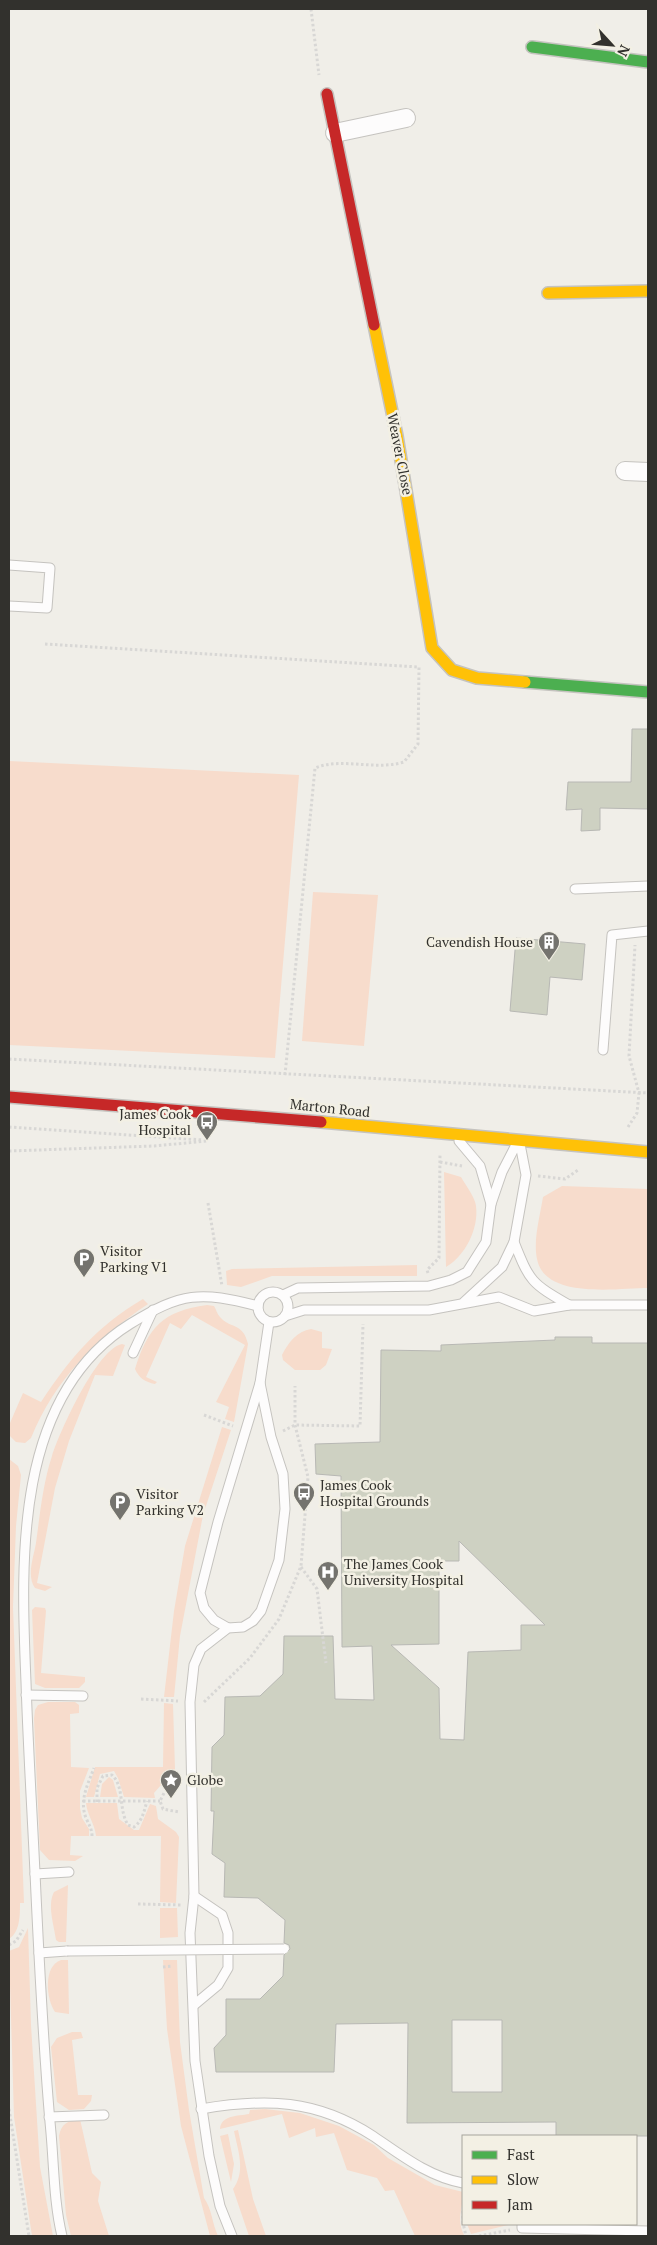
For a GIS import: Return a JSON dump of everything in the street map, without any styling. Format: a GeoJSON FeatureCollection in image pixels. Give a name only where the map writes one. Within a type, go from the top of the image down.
{"type":"FeatureCollection","features":[{"type":"Feature","properties":{"kind":"street"},"geometry":{"type":"LineString","coordinates":[[532,47],[648,62]]}},
{"type":"Feature","properties":{"kind":"street","name":"Weaver Close"},"geometry":{"type":"LineString","coordinates":[[327,94],[397,436],[432,648],[452,670],[477,678],[551,686],[648,692]]}},
{"type":"Feature","properties":{"kind":"street"},"geometry":{"type":"LineString","coordinates":[[335,133],[406,118]]}},
{"type":"Feature","properties":{"kind":"street"},"geometry":{"type":"LineString","coordinates":[[548,293],[648,291]]}},
{"type":"Feature","properties":{"kind":"street"},"geometry":{"type":"LineString","coordinates":[[625,471],[648,472]]}},
{"type":"Feature","properties":{"kind":"street","name":"Marton Road"},"geometry":{"type":"LineString","coordinates":[[9,1097],[208,1111],[648,1152]]}},
{"type":"Feature","properties":{"kind":"lane"},"geometry":{"type":"LineString","coordinates":[[9,566],[50,568],[47,608],[9,606]]}},
{"type":"Feature","properties":{"kind":"lane"},"geometry":{"type":"LineString","coordinates":[[575,890],[648,886]]}},
{"type":"Feature","properties":{"kind":"lane"},"geometry":{"type":"LineString","coordinates":[[603,1050],[612,935],[648,931]]}},
{"type":"Feature","properties":{"kind":"lane"},"geometry":{"type":"LineString","coordinates":[[453,1135],[481,1170],[491,1204]]}},
{"type":"Feature","properties":{"kind":"lane"},"geometry":{"type":"LineString","coordinates":[[462,1304],[502,1267],[514,1242],[526,1175],[519,1139]]}},
{"type":"Feature","properties":{"kind":"lane"},"geometry":{"type":"LineString","coordinates":[[519,1139],[502,1172],[491,1204],[486,1242],[467,1272],[451,1280],[429,1286],[298,1288],[283,1295],[270,1292],[261,1298],[258,1306],[262,1318],[269,1322],[276,1322],[285,1316],[304,1310],[429,1310],[499,1297],[534,1311],[569,1305],[648,1305]]}},
{"type":"Feature","properties":{"kind":"lane"},"geometry":{"type":"LineString","coordinates":[[514,1242],[529,1278],[538,1288],[569,1305]]}},
{"type":"Feature","properties":{"kind":"lane"},"geometry":{"type":"LineString","coordinates":[[62,2236],[49,2117],[38,1953],[22,1600],[28,1506],[36,1464],[51,1422],[74,1378],[109,1338],[153,1310],[180,1299],[206,1295],[222,1296],[258,1306]]}},
{"type":"Feature","properties":{"kind":"lane"},"geometry":{"type":"LineString","coordinates":[[283,1295],[288,1303],[285,1316]]}},
{"type":"Feature","properties":{"kind":"lane"},"geometry":{"type":"LineString","coordinates":[[133,1353],[153,1310]]}},
{"type":"Feature","properties":{"kind":"lane"},"geometry":{"type":"LineString","coordinates":[[228,1628],[214,1620],[204,1608],[200,1593],[218,1522],[260,1383],[269,1322]]}},
{"type":"Feature","properties":{"kind":"lane"},"geometry":{"type":"LineString","coordinates":[[232,2236],[218,2197],[201,2110],[194,2060],[194,2006],[191,1978],[193,1900],[190,1702],[194,1665],[201,1650],[214,1637],[228,1628],[243,1627],[253,1621],[261,1612],[279,1560],[285,1509],[283,1474],[271,1437],[260,1383]]}},
{"type":"Feature","properties":{"kind":"lane"},"geometry":{"type":"LineString","coordinates":[[26,1695],[84,1696]]}},
{"type":"Feature","properties":{"kind":"lane"},"geometry":{"type":"LineString","coordinates":[[35,1874],[69,1872]]}},
{"type":"Feature","properties":{"kind":"lane"},"geometry":{"type":"LineString","coordinates":[[193,1900],[222,1915],[228,1933],[228,1968],[218,1985],[194,2006]]}},
{"type":"Feature","properties":{"kind":"lane"},"geometry":{"type":"LineString","coordinates":[[38,1953],[67,1951],[284,1949]]}},
{"type":"Feature","properties":{"kind":"lane"},"geometry":{"type":"LineString","coordinates":[[201,2110],[263,2102],[298,2104],[336,2116],[370,2135],[421,2169],[462,2183]]}},
{"type":"Feature","properties":{"kind":"lane"},"geometry":{"type":"LineString","coordinates":[[49,2117],[104,2115]]}},
{"type":"Feature","properties":{"kind":"lane"},"geometry":{"type":"LineString","coordinates":[[522,2226],[648,2231]]}},
{"type":"Feature","properties":{"kind":"path"},"geometry":{"type":"LineString","coordinates":[[311,9],[321,89],[327,94]]}},
{"type":"Feature","properties":{"kind":"path"},"geometry":{"type":"LineString","coordinates":[[45,644],[418,668],[433,668],[445,663]]}},
{"type":"Feature","properties":{"kind":"path"},"geometry":{"type":"LineString","coordinates":[[285,1075],[315,768],[326,764],[379,766],[404,762],[418,744],[418,668]]}},
{"type":"Feature","properties":{"kind":"path"},"geometry":{"type":"LineString","coordinates":[[606,1147],[633,1122],[640,1093],[629,1056],[636,932]]}},
{"type":"Feature","properties":{"kind":"path"},"geometry":{"type":"LineString","coordinates":[[9,1059],[648,1093]]}},
{"type":"Feature","properties":{"kind":"path"},"geometry":{"type":"LineString","coordinates":[[9,1127],[207,1141],[145,1147],[9,1151]]}},
{"type":"Feature","properties":{"kind":"path"},"geometry":{"type":"LineString","coordinates":[[429,1286],[427,1270],[438,1258],[440,1134]]}},
{"type":"Feature","properties":{"kind":"path"},"geometry":{"type":"LineString","coordinates":[[440,1162],[481,1170]]}},
{"type":"Feature","properties":{"kind":"path"},"geometry":{"type":"LineString","coordinates":[[526,1175],[566,1179],[579,1168]]}},
{"type":"Feature","properties":{"kind":"path"},"geometry":{"type":"LineString","coordinates":[[208,1203],[222,1296]]}},
{"type":"Feature","properties":{"kind":"path"},"geometry":{"type":"LineString","coordinates":[[295,1425],[360,1426],[362,1324],[372,1324]]}},
{"type":"Feature","properties":{"kind":"path"},"geometry":{"type":"LineString","coordinates":[[141,1699],[205,1702],[250,1658],[280,1618],[301,1566],[308,1478],[295,1425],[296,1386]]}},
{"type":"Feature","properties":{"kind":"path"},"geometry":{"type":"LineString","coordinates":[[301,1566],[317,1589],[326,1663]]}},
{"type":"Feature","properties":{"kind":"path"},"geometry":{"type":"LineString","coordinates":[[92,1836],[92,1828],[85,1816],[83,1801],[85,1788],[94,1768]]}},
{"type":"Feature","properties":{"kind":"path"},"geometry":{"type":"LineString","coordinates":[[97,1802],[97,1788],[103,1776],[112,1775],[118,1783],[122,1816],[128,1825],[134,1827],[144,1816],[147,1801]]}},
{"type":"Feature","properties":{"kind":"path"},"geometry":{"type":"LineString","coordinates":[[191,1787],[172,1788],[164,1793],[160,1801],[163,1809],[173,1812],[192,1812]]}},
{"type":"Feature","properties":{"kind":"path"},"geometry":{"type":"LineString","coordinates":[[83,1801],[160,1801]]}},
{"type":"Feature","properties":{"kind":"path"},"geometry":{"type":"LineString","coordinates":[[138,1904],[193,1900]]}},
{"type":"Feature","properties":{"kind":"path"},"geometry":{"type":"LineString","coordinates":[[9,1945],[16,1942],[25,1922]]}},
{"type":"Feature","properties":{"kind":"path"},"geometry":{"type":"LineString","coordinates":[[9,2109],[29,2236]]}},
{"type":"Feature","properties":{"kind":"path"},"geometry":{"type":"LineString","coordinates":[[9,2153],[15,2153]]}},
{"type":"Feature","properties":{"kind":"path"},"geometry":{"type":"LineString","coordinates":[[479,2236],[522,2226]]}},
{"type":"Feature","properties":{"kind":"shaded area"},"geometry":{"type":"Polygon","coordinates":[[[9,761],[299,775],[275,1058],[9,1045],[9,761]]]}},
{"type":"Feature","properties":{"kind":"shaded area"},"geometry":{"type":"Polygon","coordinates":[[[313,892],[378,895],[364,1046],[302,1041],[313,892]]]}},
{"type":"Feature","properties":{"kind":"shaded area"},"geometry":{"type":"Polygon","coordinates":[[[444,1172],[461,1177],[476,1206],[473,1233],[465,1249],[446,1267],[444,1172]]]}},
{"type":"Feature","properties":{"kind":"shaded area"},"geometry":{"type":"Polygon","coordinates":[[[562,1186],[648,1189],[648,1288],[584,1289],[554,1281],[543,1272],[537,1259],[536,1244],[543,1197],[562,1186]]]}},
{"type":"Feature","properties":{"kind":"shaded area"},"geometry":{"type":"Polygon","coordinates":[[[417,1265],[417,1276],[272,1276],[241,1287],[227,1285],[226,1271],[232,1269],[417,1265]]]}},
{"type":"Feature","properties":{"kind":"shaded area"},"geometry":{"type":"Polygon","coordinates":[[[143,1299],[148,1304],[94,1346],[65,1379],[52,1397],[31,1438],[25,1443],[16,1442],[9,1435],[10,1423],[23,1393],[41,1402],[63,1371],[86,1344],[111,1321],[143,1299]]]}},
{"type":"Feature","properties":{"kind":"shaded area"},"geometry":{"type":"Polygon","coordinates":[[[207,1305],[214,1306],[224,1321],[240,1329],[246,1337],[248,1344],[234,1422],[225,1419],[229,1407],[216,1402],[245,1345],[192,1315],[181,1329],[170,1323],[146,1377],[157,1382],[155,1384],[143,1379],[135,1369],[146,1342],[159,1324],[179,1312],[207,1305]]]}},
{"type":"Feature","properties":{"kind":"shaded area"},"geometry":{"type":"Polygon","coordinates":[[[311,1329],[322,1332],[322,1348],[332,1349],[326,1365],[320,1370],[295,1370],[283,1360],[282,1355],[294,1338],[301,1332],[311,1329]]]}},
{"type":"Feature","properties":{"kind":"shaded area"},"geometry":{"type":"Polygon","coordinates":[[[122,1344],[125,1345],[113,1376],[95,1375],[69,1441],[55,1488],[37,1583],[52,1587],[45,1591],[35,1588],[32,1583],[31,1565],[44,1488],[52,1456],[71,1411],[91,1375],[112,1349],[122,1344]]]}},
{"type":"Feature","properties":{"kind":"shaded area"},"geometry":{"type":"Polygon","coordinates":[[[222,1427],[231,1430],[203,1515],[180,1636],[174,1697],[164,1697],[174,1611],[185,1546],[222,1427]]]}},
{"type":"Feature","properties":{"kind":"shaded area"},"geometry":{"type":"Polygon","coordinates":[[[9,1459],[18,1466],[21,1475],[16,1526],[13,1607],[24,1903],[20,1903],[17,1928],[9,1939],[9,1459]]]}},
{"type":"Feature","properties":{"kind":"shaded area"},"geometry":{"type":"Polygon","coordinates":[[[35,1607],[45,1608],[46,1611],[41,1673],[85,1677],[85,1682],[79,1688],[45,1688],[35,1684],[32,1610],[35,1607]]]}},
{"type":"Feature","properties":{"kind":"shaded area"},"geometry":{"type":"Polygon","coordinates":[[[48,1702],[75,1702],[79,1705],[79,1713],[70,1714],[71,1767],[89,1768],[80,1791],[80,1808],[82,1818],[89,1829],[89,1836],[71,1836],[70,1855],[83,1856],[75,1861],[49,1860],[40,1850],[34,1719],[35,1710],[38,1705],[48,1702]]]}},
{"type":"Feature","properties":{"kind":"shaded area"},"geometry":{"type":"Polygon","coordinates":[[[164,1703],[173,1704],[175,1769],[154,1793],[155,1798],[124,1797],[114,1771],[100,1774],[94,1797],[86,1797],[95,1767],[163,1767],[164,1703]]]}},
{"type":"Feature","properties":{"kind":"shaded area"},"geometry":{"type":"Polygon","coordinates":[[[109,1777],[113,1780],[118,1797],[100,1797],[102,1784],[109,1777]]]}},
{"type":"Feature","properties":{"kind":"shaded area"},"geometry":{"type":"Polygon","coordinates":[[[86,1803],[117,1803],[119,1819],[134,1830],[139,1830],[150,1804],[156,1806],[158,1819],[176,1832],[179,1837],[176,1903],[160,1902],[161,1836],[96,1836],[86,1803]]]}},
{"type":"Feature","properties":{"kind":"shaded area"},"geometry":{"type":"Polygon","coordinates":[[[68,1885],[66,1942],[59,1942],[56,1940],[51,1903],[54,1892],[68,1885]]]}},
{"type":"Feature","properties":{"kind":"shaded area"},"geometry":{"type":"Polygon","coordinates":[[[160,1908],[177,1908],[178,1937],[160,1938],[160,1908]]]}},
{"type":"Feature","properties":{"kind":"shaded area"},"geometry":{"type":"Polygon","coordinates":[[[28,1928],[31,2025],[40,2167],[53,2236],[32,2236],[14,2117],[9,1951],[19,1947],[28,1928]]]}},
{"type":"Feature","properties":{"kind":"shaded area"},"geometry":{"type":"Polygon","coordinates":[[[61,1960],[68,1960],[69,2014],[55,2012],[48,1991],[51,1969],[55,1963],[61,1960]]]}},
{"type":"Feature","properties":{"kind":"shaded area"},"geometry":{"type":"Polygon","coordinates":[[[163,1960],[177,1960],[180,2042],[189,2110],[204,2198],[209,2207],[218,2236],[210,2236],[181,2126],[167,2029],[163,1960]]]}},
{"type":"Feature","properties":{"kind":"shaded area"},"geometry":{"type":"Polygon","coordinates":[[[72,2032],[81,2032],[83,2038],[72,2040],[78,2095],[92,2095],[91,2101],[84,2109],[69,2110],[57,2102],[51,2047],[57,2038],[72,2032]]]}},
{"type":"Feature","properties":{"kind":"shaded area"},"geometry":{"type":"Polygon","coordinates":[[[265,2109],[300,2113],[339,2126],[374,2145],[388,2158],[435,2185],[462,2192],[460,2224],[464,2235],[415,2236],[394,2190],[385,2191],[377,2178],[347,2170],[334,2133],[316,2137],[315,2128],[289,2138],[282,2114],[220,2129],[223,2121],[235,2116],[249,2114],[250,2110],[265,2109]]]}},
{"type":"Feature","properties":{"kind":"shaded area"},"geometry":{"type":"Polygon","coordinates":[[[80,2119],[92,2173],[101,2182],[98,2201],[109,2236],[71,2236],[66,2215],[59,2136],[61,2128],[66,2123],[80,2119]]]}},
{"type":"Feature","properties":{"kind":"shaded area"},"geometry":{"type":"Polygon","coordinates":[[[238,2130],[253,2199],[266,2236],[249,2236],[233,2189],[237,2182],[240,2168],[234,2131],[238,2130]]]}},
{"type":"Feature","properties":{"kind":"shaded area"},"geometry":{"type":"Polygon","coordinates":[[[228,2134],[234,2164],[231,2182],[220,2136],[228,2134]]]}},
{"type":"Feature","properties":{"kind":"shaded area"},"geometry":{"type":"Polygon","coordinates":[[[467,2225],[508,2225],[471,2234],[467,2225]]]}},
{"type":"Feature","properties":{"kind":"building"},"geometry":{"type":"Polygon","coordinates":[[[632,729],[648,729],[648,809],[600,808],[600,830],[581,831],[582,809],[566,810],[568,782],[631,782],[632,729]]]}},
{"type":"Feature","properties":{"kind":"building","name":"Cavendish House"},"geometry":{"type":"Polygon","coordinates":[[[516,938],[585,944],[582,980],[550,977],[547,1015],[510,1011],[516,938]]]}},
{"type":"Feature","properties":{"kind":"building"},"geometry":{"type":"Polygon","coordinates":[[[555,1337],[592,1337],[592,1343],[648,1343],[648,2136],[556,2135],[556,2122],[407,2123],[408,2023],[336,2024],[334,2072],[216,2072],[214,2048],[226,2035],[226,1999],[260,1999],[283,1976],[284,1955],[290,1949],[289,1945],[284,1943],[285,1920],[258,1898],[224,1897],[225,1863],[212,1854],[214,1811],[211,1811],[212,1747],[224,1735],[225,1697],[260,1696],[283,1674],[284,1636],[333,1636],[335,1699],[374,1700],[372,1646],[342,1647],[341,1476],[316,1474],[315,1444],[380,1442],[381,1350],[441,1351],[441,1345],[555,1340],[555,1337]],[[459,1541],[459,1561],[439,1561],[439,1644],[391,1645],[439,1688],[440,1739],[464,1740],[468,1652],[521,1650],[521,1625],[545,1625],[459,1541]],[[452,2020],[452,2092],[502,2092],[502,2020],[452,2020]]]}},
{"type":"Feature","properties":{"kind":"traffic: fast"},"geometry":{"type":"LineString","coordinates":[[532,47],[648,62]]}},
{"type":"Feature","properties":{"kind":"traffic: fast"},"geometry":{"type":"LineString","coordinates":[[525,682],[648,692]]}},
{"type":"Feature","properties":{"kind":"traffic: slow"},"geometry":{"type":"LineString","coordinates":[[548,293],[648,291]]}},
{"type":"Feature","properties":{"kind":"traffic: slow"},"geometry":{"type":"LineString","coordinates":[[374,325],[397,436],[432,648],[452,670],[477,678],[525,682]]}},
{"type":"Feature","properties":{"kind":"traffic: slow"},"geometry":{"type":"LineString","coordinates":[[321,1122],[648,1152]]}},
{"type":"Feature","properties":{"kind":"traffic: jam"},"geometry":{"type":"LineString","coordinates":[[327,94],[374,325]]}},
{"type":"Feature","properties":{"kind":"traffic: jam"},"geometry":{"type":"LineString","coordinates":[[9,1097],[321,1122]]}},
{"type":"Feature","properties":{"kind":"place","name":"Cavendish House"},"geometry":{"type":"Point","coordinates":[549,961]}},
{"type":"Feature","properties":{"kind":"place","name":"James Cook Hospital"},"geometry":{"type":"Point","coordinates":[207,1141]}},
{"type":"Feature","properties":{"kind":"place","name":"Visitor Parking V1"},"geometry":{"type":"Point","coordinates":[84,1278]}},
{"type":"Feature","properties":{"kind":"place","name":"James Cook Hospital Grounds"},"geometry":{"type":"Point","coordinates":[304,1512]}},
{"type":"Feature","properties":{"kind":"place","name":"Visitor Parking V2"},"geometry":{"type":"Point","coordinates":[120,1521]}},
{"type":"Feature","properties":{"kind":"place","name":"The James Cook University Hospital"},"geometry":{"type":"Point","coordinates":[328,1591]}},
{"type":"Feature","properties":{"kind":"place","name":"Globe"},"geometry":{"type":"Point","coordinates":[171,1799]}}]}
